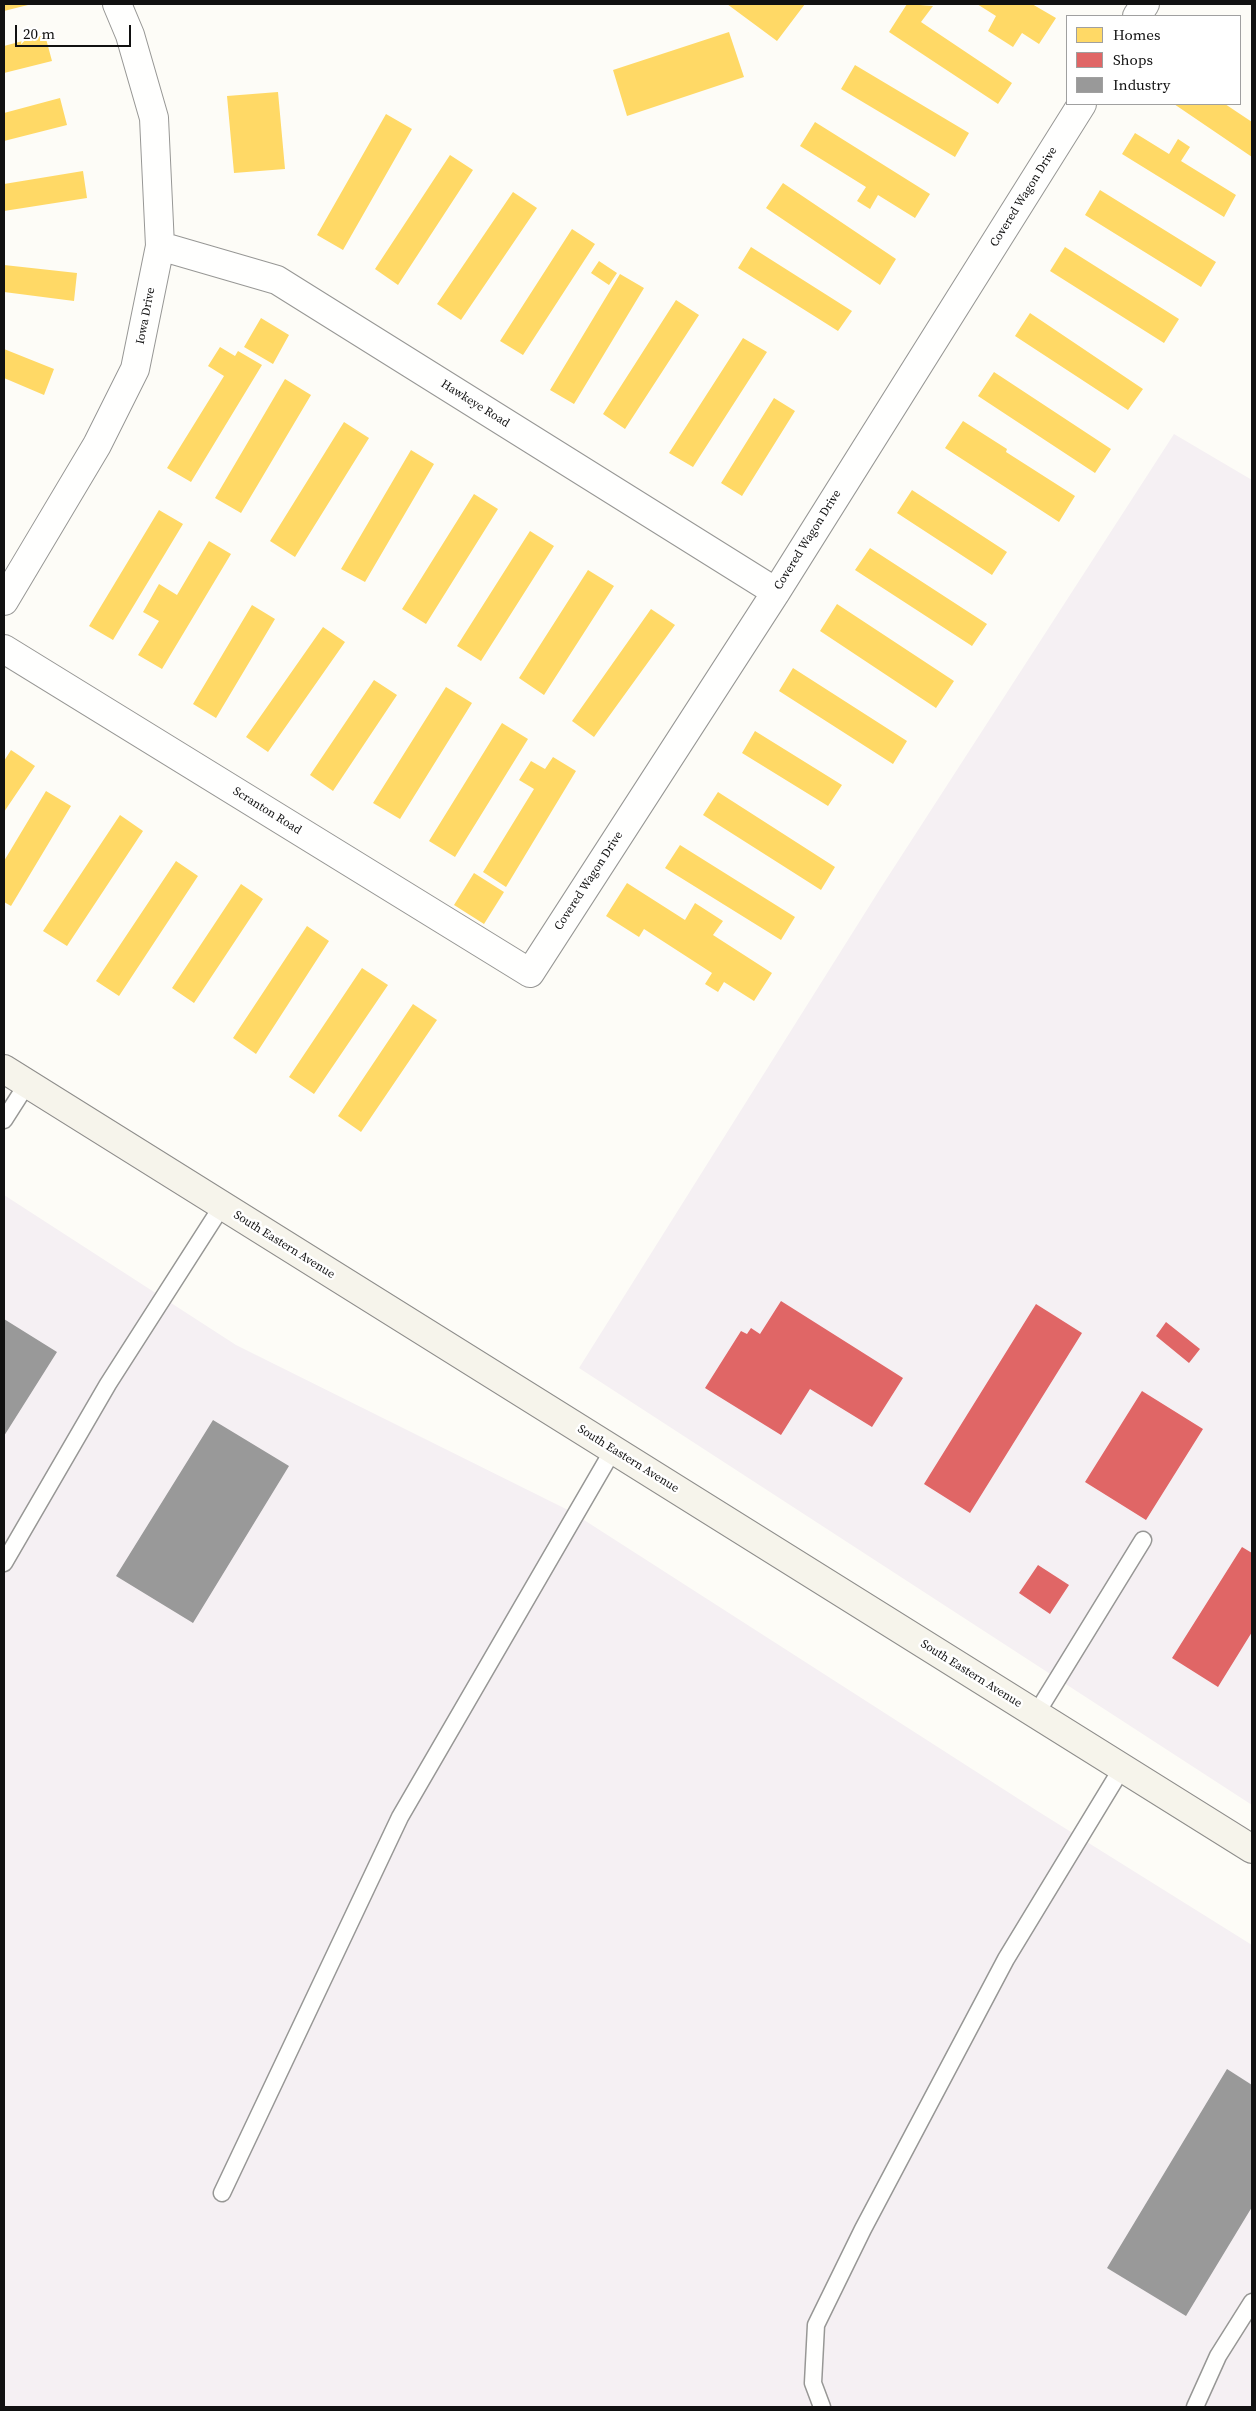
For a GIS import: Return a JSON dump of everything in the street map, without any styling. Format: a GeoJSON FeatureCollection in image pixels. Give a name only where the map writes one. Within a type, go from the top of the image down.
{"type":"FeatureCollection","features":[{"type":"Feature","properties":{"kind":"main road","name":"South Eastern Avenue"},"geometry":{"type":"LineString","coordinates":[[4,1069],[1252,1849]]}},
{"type":"Feature","properties":{"kind":"street","name":"Iowa Drive"},"geometry":{"type":"LineString","coordinates":[[4,601],[97,445],[135,369],[160,246],[154,118],[130,35],[117,4]]}},
{"type":"Feature","properties":{"kind":"street"},"geometry":{"type":"LineString","coordinates":[[1139,15],[1145,4]]}},
{"type":"Feature","properties":{"kind":"street","name":"Covered Wagon Drive"},"geometry":{"type":"LineString","coordinates":[[530,973],[776,592],[1081,105]]}},
{"type":"Feature","properties":{"kind":"street","name":"Hawkeye Road"},"geometry":{"type":"LineString","coordinates":[[160,246],[277,280],[776,592]]}},
{"type":"Feature","properties":{"kind":"street","name":"Scranton Road"},"geometry":{"type":"LineString","coordinates":[[4,649],[530,973]]}},
{"type":"Feature","properties":{"kind":"lane"},"geometry":{"type":"LineString","coordinates":[[4,1120],[27,1084]]}},
{"type":"Feature","properties":{"kind":"lane"},"geometry":{"type":"LineString","coordinates":[[4,1563],[108,1384],[222,1206]]}},
{"type":"Feature","properties":{"kind":"lane"},"geometry":{"type":"LineString","coordinates":[[222,2194],[400,1817],[613,1450]]}},
{"type":"Feature","properties":{"kind":"lane"},"geometry":{"type":"LineString","coordinates":[[1036,1714],[1143,1540]]}},
{"type":"Feature","properties":{"kind":"lane"},"geometry":{"type":"LineString","coordinates":[[822,2407],[813,2382],[816,2325],[863,2229],[1006,1959],[1122,1768]]}},
{"type":"Feature","properties":{"kind":"lane"},"geometry":{"type":"LineString","coordinates":[[1195,2407],[1218,2356],[1252,2302]]}},
{"type":"Feature","properties":{"kind":"shaded area"},"geometry":{"type":"Polygon","coordinates":[[[1174,434],[1252,480],[1252,1805],[579,1368],[880,889],[1174,434]]]}},
{"type":"Feature","properties":{"kind":"shaded area"},"geometry":{"type":"Polygon","coordinates":[[[4,1195],[236,1345],[570,1511],[1039,1812],[1252,1945],[1252,2407],[4,2407],[4,1195]]]}},
{"type":"Feature","properties":{"kind":"building: Homes"},"geometry":{"type":"Polygon","coordinates":[[[4,4],[32,4],[4,11],[4,4]]]}},
{"type":"Feature","properties":{"kind":"building: Homes"},"geometry":{"type":"Polygon","coordinates":[[[727,4],[805,4],[777,41],[727,4]]]}},
{"type":"Feature","properties":{"kind":"building: Homes"},"geometry":{"type":"Polygon","coordinates":[[[907,4],[933,6],[921,22],[1012,83],[998,104],[889,32],[907,4]]]}},
{"type":"Feature","properties":{"kind":"building: Homes"},"geometry":{"type":"Polygon","coordinates":[[[977,4],[1032,4],[1056,18],[1039,44],[1022,33],[1013,47],[988,31],[996,16],[977,4]]]}},
{"type":"Feature","properties":{"kind":"building: Homes"},"geometry":{"type":"Polygon","coordinates":[[[729,32],[744,77],[627,116],[613,70],[729,32]]]}},
{"type":"Feature","properties":{"kind":"building: Homes"},"geometry":{"type":"Polygon","coordinates":[[[45,35],[52,61],[4,73],[4,46],[45,35]]]}},
{"type":"Feature","properties":{"kind":"building: Homes"},"geometry":{"type":"Polygon","coordinates":[[[855,65],[969,133],[955,157],[841,89],[855,65]]]}},
{"type":"Feature","properties":{"kind":"building: Homes"},"geometry":{"type":"Polygon","coordinates":[[[278,92],[285,169],[234,173],[227,96],[278,92]]]}},
{"type":"Feature","properties":{"kind":"building: Homes"},"geometry":{"type":"Polygon","coordinates":[[[60,98],[67,125],[4,141],[4,113],[60,98]]]}},
{"type":"Feature","properties":{"kind":"building: Homes"},"geometry":{"type":"Polygon","coordinates":[[[1175,105],[1226,105],[1252,122],[1252,157],[1175,105]]]}},
{"type":"Feature","properties":{"kind":"building: Homes"},"geometry":{"type":"Polygon","coordinates":[[[386,114],[412,129],[343,250],[317,235],[386,114]]]}},
{"type":"Feature","properties":{"kind":"building: Homes"},"geometry":{"type":"Polygon","coordinates":[[[815,122],[930,194],[915,218],[878,195],[870,209],[857,201],[866,187],[800,146],[815,122]]]}},
{"type":"Feature","properties":{"kind":"building: Homes"},"geometry":{"type":"Polygon","coordinates":[[[1135,133],[1169,154],[1178,139],[1190,147],[1181,161],[1236,195],[1224,217],[1122,154],[1135,133]]]}},
{"type":"Feature","properties":{"kind":"building: Homes"},"geometry":{"type":"Polygon","coordinates":[[[450,155],[473,170],[398,285],[375,269],[450,155]]]}},
{"type":"Feature","properties":{"kind":"building: Homes"},"geometry":{"type":"Polygon","coordinates":[[[83,171],[87,198],[4,211],[4,184],[83,171]]]}},
{"type":"Feature","properties":{"kind":"building: Homes"},"geometry":{"type":"Polygon","coordinates":[[[783,183],[896,259],[880,285],[766,208],[783,183]]]}},
{"type":"Feature","properties":{"kind":"building: Homes"},"geometry":{"type":"Polygon","coordinates":[[[1100,190],[1216,262],[1201,287],[1085,215],[1100,190]]]}},
{"type":"Feature","properties":{"kind":"building: Homes"},"geometry":{"type":"Polygon","coordinates":[[[513,192],[537,208],[461,320],[437,304],[513,192]]]}},
{"type":"Feature","properties":{"kind":"building: Homes"},"geometry":{"type":"Polygon","coordinates":[[[572,229],[595,244],[523,355],[500,341],[572,229]]]}},
{"type":"Feature","properties":{"kind":"building: Homes"},"geometry":{"type":"Polygon","coordinates":[[[751,247],[852,311],[838,331],[738,268],[751,247]]]}},
{"type":"Feature","properties":{"kind":"building: Homes"},"geometry":{"type":"Polygon","coordinates":[[[1065,247],[1179,319],[1164,343],[1050,271],[1065,247]]]}},
{"type":"Feature","properties":{"kind":"building: Homes"},"geometry":{"type":"Polygon","coordinates":[[[599,261],[617,273],[609,285],[591,273],[599,261]]]}},
{"type":"Feature","properties":{"kind":"building: Homes"},"geometry":{"type":"Polygon","coordinates":[[[4,265],[77,273],[74,301],[4,292],[4,265]]]}},
{"type":"Feature","properties":{"kind":"building: Homes"},"geometry":{"type":"Polygon","coordinates":[[[620,274],[644,288],[574,404],[550,390],[620,274]]]}},
{"type":"Feature","properties":{"kind":"building: Homes"},"geometry":{"type":"Polygon","coordinates":[[[676,300],[699,315],[625,429],[603,414],[676,300]]]}},
{"type":"Feature","properties":{"kind":"building: Homes"},"geometry":{"type":"Polygon","coordinates":[[[1030,313],[1143,389],[1128,410],[1015,336],[1030,313]]]}},
{"type":"Feature","properties":{"kind":"building: Homes"},"geometry":{"type":"Polygon","coordinates":[[[261,318],[289,335],[273,364],[244,347],[261,318]]]}},
{"type":"Feature","properties":{"kind":"building: Homes"},"geometry":{"type":"Polygon","coordinates":[[[743,338],[767,352],[693,467],[669,453],[743,338]]]}},
{"type":"Feature","properties":{"kind":"building: Homes"},"geometry":{"type":"Polygon","coordinates":[[[220,347],[235,356],[238,351],[262,365],[191,482],[167,468],[224,376],[208,366],[220,347]]]}},
{"type":"Feature","properties":{"kind":"building: Homes"},"geometry":{"type":"Polygon","coordinates":[[[4,349],[54,369],[44,395],[4,378],[4,349]]]}},
{"type":"Feature","properties":{"kind":"building: Homes"},"geometry":{"type":"Polygon","coordinates":[[[994,372],[1111,449],[1095,473],[978,396],[994,372]]]}},
{"type":"Feature","properties":{"kind":"building: Homes"},"geometry":{"type":"Polygon","coordinates":[[[285,379],[311,395],[241,513],[215,498],[285,379]]]}},
{"type":"Feature","properties":{"kind":"building: Homes"},"geometry":{"type":"Polygon","coordinates":[[[774,398],[795,411],[742,496],[721,483],[774,398]]]}},
{"type":"Feature","properties":{"kind":"building: Homes"},"geometry":{"type":"Polygon","coordinates":[[[963,421],[1007,449],[1006,452],[1075,496],[1059,522],[945,448],[963,421]]]}},
{"type":"Feature","properties":{"kind":"building: Homes"},"geometry":{"type":"Polygon","coordinates":[[[344,422],[369,438],[295,557],[270,541],[344,422]]]}},
{"type":"Feature","properties":{"kind":"building: Homes"},"geometry":{"type":"Polygon","coordinates":[[[411,450],[434,464],[365,582],[341,569],[411,450]]]}},
{"type":"Feature","properties":{"kind":"building: Homes"},"geometry":{"type":"Polygon","coordinates":[[[912,490],[1007,552],[992,575],[897,513],[912,490]]]}},
{"type":"Feature","properties":{"kind":"building: Homes"},"geometry":{"type":"Polygon","coordinates":[[[474,494],[498,509],[426,624],[402,609],[474,494]]]}},
{"type":"Feature","properties":{"kind":"building: Homes"},"geometry":{"type":"Polygon","coordinates":[[[159,510],[183,524],[113,640],[89,626],[159,510]]]}},
{"type":"Feature","properties":{"kind":"building: Homes"},"geometry":{"type":"Polygon","coordinates":[[[530,531],[554,546],[481,661],[457,646],[530,531]]]}},
{"type":"Feature","properties":{"kind":"building: Homes"},"geometry":{"type":"Polygon","coordinates":[[[209,541],[231,554],[162,669],[138,655],[159,621],[143,612],[159,584],[177,595],[209,541]]]}},
{"type":"Feature","properties":{"kind":"building: Homes"},"geometry":{"type":"Polygon","coordinates":[[[870,548],[987,624],[972,646],[855,570],[870,548]]]}},
{"type":"Feature","properties":{"kind":"building: Homes"},"geometry":{"type":"Polygon","coordinates":[[[588,570],[614,586],[544,695],[519,678],[588,570]]]}},
{"type":"Feature","properties":{"kind":"building: Homes"},"geometry":{"type":"Polygon","coordinates":[[[837,604],[954,681],[936,708],[820,631],[837,604]]]}},
{"type":"Feature","properties":{"kind":"building: Homes"},"geometry":{"type":"Polygon","coordinates":[[[252,605],[275,619],[216,718],[193,704],[252,605]]]}},
{"type":"Feature","properties":{"kind":"building: Homes"},"geometry":{"type":"Polygon","coordinates":[[[651,609],[675,625],[594,737],[572,721],[651,609]]]}},
{"type":"Feature","properties":{"kind":"building: Homes"},"geometry":{"type":"Polygon","coordinates":[[[323,627],[345,642],[268,752],[246,737],[323,627]]]}},
{"type":"Feature","properties":{"kind":"building: Homes"},"geometry":{"type":"Polygon","coordinates":[[[793,668],[907,741],[893,764],[779,691],[793,668]]]}},
{"type":"Feature","properties":{"kind":"building: Homes"},"geometry":{"type":"Polygon","coordinates":[[[374,680],[397,695],[333,791],[310,775],[374,680]]]}},
{"type":"Feature","properties":{"kind":"building: Homes"},"geometry":{"type":"Polygon","coordinates":[[[446,687],[472,703],[400,819],[373,803],[446,687]]]}},
{"type":"Feature","properties":{"kind":"building: Homes"},"geometry":{"type":"Polygon","coordinates":[[[502,723],[528,739],[455,857],[429,841],[502,723]]]}},
{"type":"Feature","properties":{"kind":"building: Homes"},"geometry":{"type":"Polygon","coordinates":[[[755,731],[842,785],[828,806],[742,753],[755,731]]]}},
{"type":"Feature","properties":{"kind":"building: Homes"},"geometry":{"type":"Polygon","coordinates":[[[11,750],[35,766],[4,812],[4,761],[11,750]]]}},
{"type":"Feature","properties":{"kind":"building: Homes"},"geometry":{"type":"Polygon","coordinates":[[[553,757],[576,771],[506,887],[483,872],[534,789],[519,780],[531,761],[545,769],[553,757]]]}},
{"type":"Feature","properties":{"kind":"building: Homes"},"geometry":{"type":"Polygon","coordinates":[[[46,791],[71,806],[11,906],[4,902],[4,861],[46,791]]]}},
{"type":"Feature","properties":{"kind":"building: Homes"},"geometry":{"type":"Polygon","coordinates":[[[718,792],[835,867],[821,890],[703,815],[718,792]]]}},
{"type":"Feature","properties":{"kind":"building: Homes"},"geometry":{"type":"Polygon","coordinates":[[[120,815],[143,831],[67,946],[43,931],[120,815]]]}},
{"type":"Feature","properties":{"kind":"building: Homes"},"geometry":{"type":"Polygon","coordinates":[[[680,845],[795,917],[781,940],[665,868],[680,845]]]}},
{"type":"Feature","properties":{"kind":"building: Homes"},"geometry":{"type":"Polygon","coordinates":[[[176,861],[198,876],[119,996],[96,981],[176,861]]]}},
{"type":"Feature","properties":{"kind":"building: Homes"},"geometry":{"type":"Polygon","coordinates":[[[474,873],[504,892],[484,924],[454,905],[474,873]]]}},
{"type":"Feature","properties":{"kind":"building: Homes"},"geometry":{"type":"Polygon","coordinates":[[[627,883],[685,920],[695,903],[723,921],[713,935],[772,973],[754,1001],[724,982],[718,992],[705,984],[712,973],[644,929],[639,937],[606,916],[627,883]]]}},
{"type":"Feature","properties":{"kind":"building: Homes"},"geometry":{"type":"Polygon","coordinates":[[[241,884],[263,899],[194,1003],[172,988],[241,884]]]}},
{"type":"Feature","properties":{"kind":"building: Homes"},"geometry":{"type":"Polygon","coordinates":[[[307,926],[329,941],[256,1054],[233,1038],[307,926]]]}},
{"type":"Feature","properties":{"kind":"building: Homes"},"geometry":{"type":"Polygon","coordinates":[[[362,968],[388,985],[314,1094],[289,1077],[362,968]]]}},
{"type":"Feature","properties":{"kind":"building: Homes"},"geometry":{"type":"Polygon","coordinates":[[[413,1004],[437,1020],[361,1132],[338,1116],[413,1004]]]}},
{"type":"Feature","properties":{"kind":"building: Shops"},"geometry":{"type":"Polygon","coordinates":[[[781,1301],[903,1378],[872,1427],[810,1389],[781,1435],[705,1388],[741,1331],[747,1334],[751,1328],[760,1334],[781,1301]]]}},
{"type":"Feature","properties":{"kind":"building: Shops"},"geometry":{"type":"Polygon","coordinates":[[[1036,1304],[1082,1333],[970,1513],[924,1484],[1036,1304]]]}},
{"type":"Feature","properties":{"kind":"building: Shops"},"geometry":{"type":"Polygon","coordinates":[[[1166,1322],[1200,1349],[1189,1363],[1156,1336],[1166,1322]]]}},
{"type":"Feature","properties":{"kind":"building: Shops"},"geometry":{"type":"Polygon","coordinates":[[[1142,1391],[1203,1429],[1146,1520],[1085,1482],[1142,1391]]]}},
{"type":"Feature","properties":{"kind":"building: Shops"},"geometry":{"type":"Polygon","coordinates":[[[1242,1547],[1252,1553],[1252,1632],[1218,1687],[1172,1658],[1242,1547]]]}},
{"type":"Feature","properties":{"kind":"building: Shops"},"geometry":{"type":"Polygon","coordinates":[[[1038,1565],[1069,1585],[1050,1614],[1019,1593],[1038,1565]]]}},
{"type":"Feature","properties":{"kind":"building: Industry"},"geometry":{"type":"Polygon","coordinates":[[[4,1319],[57,1352],[4,1436],[4,1319]]]}},
{"type":"Feature","properties":{"kind":"building: Industry"},"geometry":{"type":"Polygon","coordinates":[[[213,1420],[289,1466],[193,1623],[116,1576],[213,1420]]]}},
{"type":"Feature","properties":{"kind":"building: Industry"},"geometry":{"type":"Polygon","coordinates":[[[1227,2069],[1252,2085],[1252,2207],[1186,2316],[1107,2268],[1227,2069]]]}}]}
